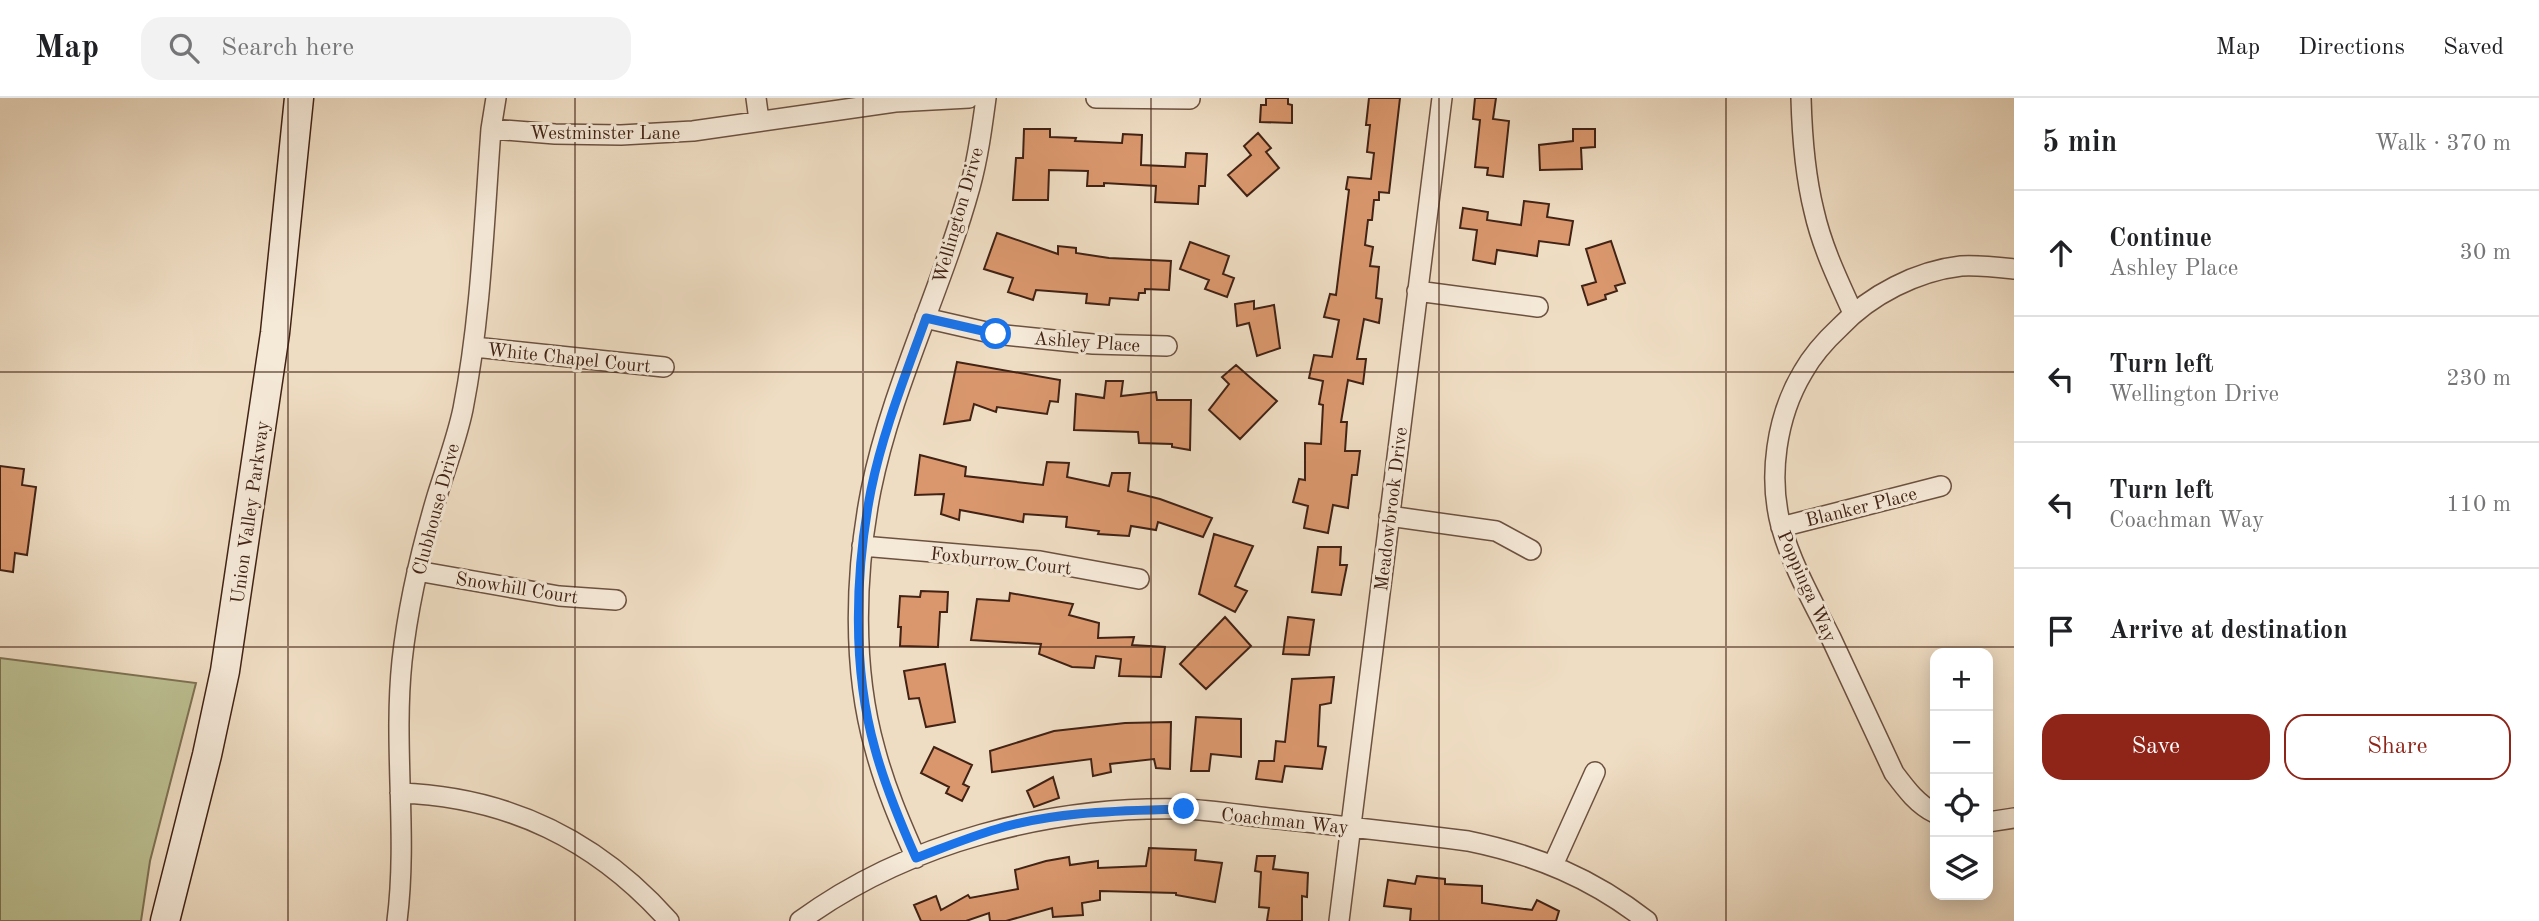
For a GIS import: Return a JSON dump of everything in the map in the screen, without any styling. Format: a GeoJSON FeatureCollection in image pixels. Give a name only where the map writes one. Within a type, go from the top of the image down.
{"type":"FeatureCollection","features":[{"type":"Feature","properties":{"kind":"street","name":"Union Valley Parkway"},"geometry":{"type":"LineString","coordinates":[[165,921],[227,658],[275,333],[299,98]]}},
{"type":"Feature","properties":{"kind":"street","name":"Clubhouse Drive"},"geometry":{"type":"LineString","coordinates":[[397,921],[400,892],[400,793],[397,727],[402,660],[417,570],[462,413],[474,347],[491,129],[496,98]]}},
{"type":"Feature","properties":{"kind":"street"},"geometry":{"type":"LineString","coordinates":[[756,98],[759,120]]}},
{"type":"Feature","properties":{"kind":"street","name":"Westminster Lane"},"geometry":{"type":"LineString","coordinates":[[491,129],[621,135],[693,131],[895,102],[969,98]]}},
{"type":"Feature","properties":{"kind":"street","name":"Wellington Drive"},"geometry":{"type":"LineString","coordinates":[[916,858],[893,807],[874,747],[864,687],[858,617],[862,546],[872,488],[888,429],[970,186],[986,98]]}},
{"type":"Feature","properties":{"kind":"street"},"geometry":{"type":"LineString","coordinates":[[1096,98],[1191,99]]}},
{"type":"Feature","properties":{"kind":"street","name":"Meadowbrook Drive"},"geometry":{"type":"LineString","coordinates":[[1339,921],[1441,98]]}},
{"type":"Feature","properties":{"kind":"street"},"geometry":{"type":"LineString","coordinates":[[1801,98],[1806,165],[1814,212],[1828,257],[1853,313]]}},
{"type":"Feature","properties":{"kind":"street","name":"Poppinga Way"},"geometry":{"type":"LineString","coordinates":[[1930,810],[1910,794],[1894,773],[1797,571],[1781,527],[1774,486],[1781,428],[1802,373],[1853,313],[1889,289],[1925,274],[1985,265],[2014,269]]}},
{"type":"Feature","properties":{"kind":"street"},"geometry":{"type":"LineString","coordinates":[[1418,291],[1538,307]]}},
{"type":"Feature","properties":{"kind":"street","name":"Ashley Place"},"geometry":{"type":"LineString","coordinates":[[926,318],[996,334],[1093,344],[1167,346]]}},
{"type":"Feature","properties":{"kind":"street","name":"White Chapel Court"},"geometry":{"type":"LineString","coordinates":[[474,347],[664,366]]}},
{"type":"Feature","properties":{"kind":"street","name":"Blanker Place"},"geometry":{"type":"LineString","coordinates":[[1781,527],[1941,486]]}},
{"type":"Feature","properties":{"kind":"street"},"geometry":{"type":"LineString","coordinates":[[1389,516],[1496,531],[1531,550]]}},
{"type":"Feature","properties":{"kind":"street","name":"Foxburrow Court"},"geometry":{"type":"LineString","coordinates":[[862,546],[1040,561],[1139,579]]}},
{"type":"Feature","properties":{"kind":"street","name":"Snowhill Court"},"geometry":{"type":"LineString","coordinates":[[417,570],[559,596],[617,600]]}},
{"type":"Feature","properties":{"kind":"street"},"geometry":{"type":"LineString","coordinates":[[1553,865],[1595,772]]}},
{"type":"Feature","properties":{"kind":"street"},"geometry":{"type":"LineString","coordinates":[[400,793],[433,794],[482,803],[537,821],[608,863],[669,921]]}},
{"type":"Feature","properties":{"kind":"street","name":"Coachman Way"},"geometry":{"type":"LineString","coordinates":[[800,921],[818,908],[916,858],[998,828],[1058,817],[1184,809],[1468,841],[1513,850],[1553,865],[1617,898],[1647,921]]}},
{"type":"Feature","properties":{"kind":"street"},"geometry":{"type":"LineString","coordinates":[[1993,821],[2014,818]]}},
{"type":"Feature","properties":{"kind":"green space"},"geometry":{"type":"Polygon","coordinates":[[[0,658],[196,683],[150,861],[141,921],[0,921],[0,658]]]}},
{"type":"Feature","properties":{"kind":"building"},"geometry":{"type":"Polygon","coordinates":[[[1266,98],[1288,98],[1288,104],[1292,105],[1292,123],[1260,122],[1261,105],[1266,105],[1266,98]]]}},
{"type":"Feature","properties":{"kind":"building"},"geometry":{"type":"Polygon","coordinates":[[[1369,98],[1400,98],[1389,193],[1379,192],[1379,200],[1374,200],[1365,245],[1373,247],[1370,266],[1379,267],[1376,298],[1382,299],[1379,323],[1364,319],[1357,359],[1366,359],[1363,384],[1348,380],[1341,422],[1347,422],[1345,451],[1360,451],[1357,475],[1352,475],[1348,508],[1333,505],[1328,533],[1304,528],[1308,506],[1293,502],[1299,479],[1305,480],[1305,443],[1321,444],[1323,405],[1319,404],[1323,381],[1309,378],[1314,355],[1332,357],[1339,320],[1324,317],[1330,294],[1336,295],[1349,190],[1346,189],[1348,177],[1371,179],[1374,153],[1367,152],[1370,125],[1366,125],[1369,98]]]}},
{"type":"Feature","properties":{"kind":"building"},"geometry":{"type":"Polygon","coordinates":[[[1475,98],[1496,98],[1493,119],[1509,121],[1503,177],[1487,175],[1488,168],[1475,167],[1480,120],[1473,119],[1475,98]]]}},
{"type":"Feature","properties":{"kind":"building"},"geometry":{"type":"Polygon","coordinates":[[[1024,129],[1050,129],[1050,137],[1076,138],[1075,141],[1122,143],[1123,134],[1142,135],[1141,165],[1185,167],[1186,153],[1207,154],[1205,186],[1199,186],[1198,204],[1155,202],[1156,186],[1104,183],[1104,186],[1087,186],[1088,171],[1049,170],[1048,200],[1013,200],[1016,158],[1023,158],[1024,129]]]}},
{"type":"Feature","properties":{"kind":"building"},"geometry":{"type":"Polygon","coordinates":[[[1573,129],[1595,129],[1595,147],[1581,148],[1582,169],[1540,170],[1539,145],[1573,141],[1573,129]]]}},
{"type":"Feature","properties":{"kind":"building"},"geometry":{"type":"Polygon","coordinates":[[[1258,133],[1271,148],[1266,152],[1279,168],[1247,196],[1228,175],[1251,155],[1244,146],[1258,133]]]}},
{"type":"Feature","properties":{"kind":"building"},"geometry":{"type":"Polygon","coordinates":[[[1524,201],[1549,204],[1547,217],[1573,221],[1569,245],[1539,241],[1537,256],[1497,250],[1495,264],[1473,260],[1477,230],[1460,228],[1463,208],[1488,212],[1487,220],[1521,225],[1524,201]]]}},
{"type":"Feature","properties":{"kind":"building"},"geometry":{"type":"Polygon","coordinates":[[[997,233],[1058,254],[1058,246],[1076,248],[1076,253],[1109,258],[1171,261],[1169,290],[1145,289],[1145,293],[1139,293],[1138,300],[1110,298],[1109,305],[1086,303],[1087,294],[1036,290],[1033,300],[1008,292],[1013,278],[984,269],[997,233]]]}},
{"type":"Feature","properties":{"kind":"building"},"geometry":{"type":"Polygon","coordinates":[[[1611,241],[1625,283],[1615,286],[1617,291],[1605,295],[1606,299],[1588,305],[1582,286],[1596,282],[1586,249],[1611,241]]]}},
{"type":"Feature","properties":{"kind":"building"},"geometry":{"type":"Polygon","coordinates":[[[1190,242],[1229,256],[1223,274],[1234,278],[1227,297],[1205,289],[1209,280],[1180,269],[1190,242]]]}},
{"type":"Feature","properties":{"kind":"building"},"geometry":{"type":"Polygon","coordinates":[[[1254,301],[1254,309],[1274,305],[1280,348],[1257,356],[1249,323],[1237,326],[1235,304],[1254,301]]]}},
{"type":"Feature","properties":{"kind":"building"},"geometry":{"type":"Polygon","coordinates":[[[957,362],[1060,380],[1058,402],[1050,401],[1047,414],[997,407],[996,412],[974,404],[970,420],[944,424],[957,362]]]}},
{"type":"Feature","properties":{"kind":"building"},"geometry":{"type":"Polygon","coordinates":[[[1236,365],[1277,401],[1240,439],[1209,410],[1229,384],[1222,377],[1236,365]]]}},
{"type":"Feature","properties":{"kind":"building"},"geometry":{"type":"Polygon","coordinates":[[[1106,381],[1123,381],[1121,396],[1156,392],[1157,400],[1191,400],[1190,450],[1172,447],[1172,444],[1139,443],[1138,432],[1074,430],[1076,394],[1104,398],[1106,381]]]}},
{"type":"Feature","properties":{"kind":"building"},"geometry":{"type":"Polygon","coordinates":[[[920,455],[966,467],[965,476],[1043,485],[1047,462],[1069,463],[1067,477],[1109,486],[1112,473],[1130,473],[1128,491],[1160,499],[1212,518],[1203,537],[1158,522],[1156,530],[1131,526],[1129,536],[1098,534],[1099,531],[1066,527],[1067,517],[1024,514],[1023,522],[960,510],[959,520],[941,514],[944,494],[915,495],[920,455]]]}},
{"type":"Feature","properties":{"kind":"building"},"geometry":{"type":"Polygon","coordinates":[[[0,466],[24,469],[22,485],[36,487],[27,555],[15,553],[13,572],[0,570],[0,466]]]}},
{"type":"Feature","properties":{"kind":"building"},"geometry":{"type":"Polygon","coordinates":[[[1214,534],[1253,546],[1235,586],[1247,591],[1235,612],[1199,594],[1214,534]]]}},
{"type":"Feature","properties":{"kind":"building"},"geometry":{"type":"Polygon","coordinates":[[[1318,547],[1341,547],[1340,565],[1347,565],[1341,595],[1312,592],[1318,547]]]}},
{"type":"Feature","properties":{"kind":"building"},"geometry":{"type":"Polygon","coordinates":[[[921,591],[948,592],[947,612],[940,612],[938,647],[900,646],[900,596],[920,597],[921,591]]]}},
{"type":"Feature","properties":{"kind":"building"},"geometry":{"type":"Polygon","coordinates":[[[1010,593],[1073,604],[1069,615],[1099,623],[1098,638],[1134,637],[1132,645],[1165,647],[1161,677],[1119,676],[1121,659],[1096,656],[1094,668],[1072,667],[1039,654],[1041,644],[971,640],[977,599],[1009,601],[1010,593]]]}},
{"type":"Feature","properties":{"kind":"building"},"geometry":{"type":"Polygon","coordinates":[[[1225,617],[1251,646],[1206,689],[1180,664],[1225,617]]]}},
{"type":"Feature","properties":{"kind":"building"},"geometry":{"type":"Polygon","coordinates":[[[1288,617],[1314,620],[1309,655],[1283,654],[1288,617]]]}},
{"type":"Feature","properties":{"kind":"building"},"geometry":{"type":"Polygon","coordinates":[[[945,664],[955,722],[926,727],[919,698],[909,699],[904,671],[945,664]]]}},
{"type":"Feature","properties":{"kind":"building"},"geometry":{"type":"Polygon","coordinates":[[[1334,677],[1331,703],[1320,705],[1318,746],[1326,747],[1322,769],[1285,766],[1282,782],[1256,779],[1259,761],[1274,761],[1276,741],[1285,742],[1292,679],[1334,677]]]}},
{"type":"Feature","properties":{"kind":"building"},"geometry":{"type":"Polygon","coordinates":[[[1196,717],[1241,719],[1241,757],[1211,754],[1209,771],[1191,771],[1196,717]]]}},
{"type":"Feature","properties":{"kind":"building"},"geometry":{"type":"Polygon","coordinates":[[[1171,722],[1170,769],[1156,768],[1154,759],[1110,764],[1111,772],[1093,776],[1091,759],[992,772],[990,751],[1054,731],[1125,723],[1171,722]]]}},
{"type":"Feature","properties":{"kind":"building"},"geometry":{"type":"Polygon","coordinates":[[[934,747],[972,765],[963,784],[969,787],[962,801],[946,793],[949,787],[921,773],[934,747]]]}},
{"type":"Feature","properties":{"kind":"building"},"geometry":{"type":"Polygon","coordinates":[[[1053,777],[1059,798],[1034,807],[1027,791],[1053,777]]]}},
{"type":"Feature","properties":{"kind":"building"},"geometry":{"type":"Polygon","coordinates":[[[1149,848],[1196,850],[1195,860],[1222,863],[1215,902],[1176,893],[1100,891],[1100,900],[1082,903],[1083,915],[1053,917],[1052,908],[1006,921],[990,921],[989,913],[966,921],[921,921],[914,905],[936,896],[941,910],[968,895],[970,898],[1018,889],[1015,870],[1069,857],[1070,865],[1098,861],[1098,868],[1146,866],[1149,848]]]}},
{"type":"Feature","properties":{"kind":"building"},"geometry":{"type":"Polygon","coordinates":[[[1257,856],[1275,856],[1273,869],[1308,873],[1307,897],[1302,896],[1302,921],[1267,921],[1269,908],[1259,907],[1261,872],[1255,871],[1257,856]]]}},
{"type":"Feature","properties":{"kind":"building"},"geometry":{"type":"Polygon","coordinates":[[[1417,876],[1445,879],[1445,884],[1482,886],[1482,903],[1532,910],[1537,900],[1559,911],[1556,921],[1410,921],[1411,909],[1384,906],[1388,880],[1415,884],[1417,876]]]}},
{"type":"Feature","properties":{"kind":"route"},"geometry":{"type":"LineString","coordinates":[[996,334],[926,318],[888,429],[872,488],[862,546],[858,617],[864,687],[874,747],[893,807],[916,858],[998,828],[1058,817],[1184,809]]}}]}
